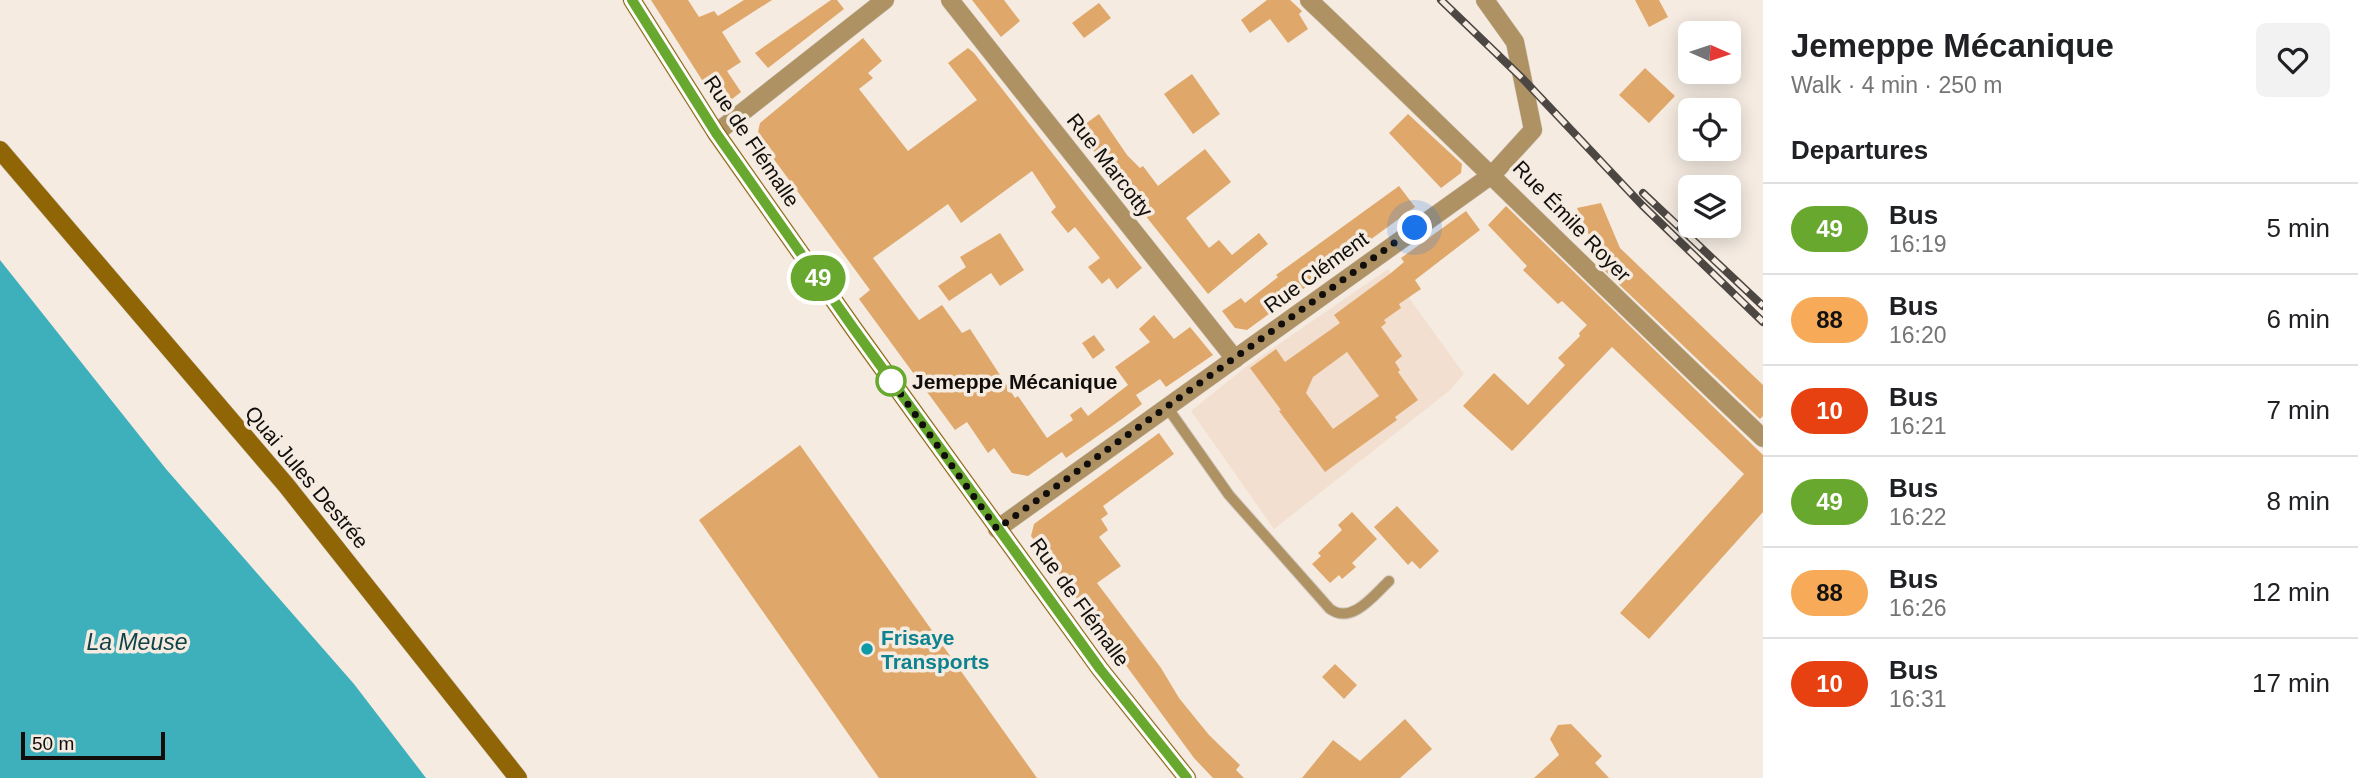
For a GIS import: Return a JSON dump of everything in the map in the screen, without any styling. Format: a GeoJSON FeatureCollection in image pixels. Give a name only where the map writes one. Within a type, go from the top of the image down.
{"type":"FeatureCollection","features":[{"type":"Feature","properties":{"kind":"street","name":"Rue de Flémalle"},"geometry":{"type":"LineString","coordinates":[[632,0],[716,133],[997,529],[1100,669],[1187,778]]}},
{"type":"Feature","properties":{"kind":"street"},"geometry":{"type":"LineString","coordinates":[[716,133],[886,0]]}},
{"type":"Feature","properties":{"kind":"street","name":"Rue Marcotty"},"geometry":{"type":"LineString","coordinates":[[950,0],[1235,359]]}},
{"type":"Feature","properties":{"kind":"street"},"geometry":{"type":"LineString","coordinates":[[1309,0],[1493,174]]}},
{"type":"Feature","properties":{"kind":"street","name":"Rue Émile Royer"},"geometry":{"type":"LineString","coordinates":[[1485,0],[1515,42],[1533,130],[1493,174],[1597,282],[1763,438]]}},
{"type":"Feature","properties":{"kind":"street","name":"Quai Jules Destrée"},"geometry":{"type":"LineString","coordinates":[[0,149],[286,485],[517,778]]}},
{"type":"Feature","properties":{"kind":"street","name":"Rue Clément"},"geometry":{"type":"LineString","coordinates":[[997,529],[1493,174]]}},
{"type":"Feature","properties":{"kind":"lane"},"geometry":{"type":"LineString","coordinates":[[1167,407],[1229,495],[1330,609],[1341,615],[1352,612],[1389,581]]}},
{"type":"Feature","properties":{"kind":"shaded area"},"geometry":{"type":"Polygon","coordinates":[[[1388,269],[1464,374],[1449,391],[1274,529],[1191,411],[1247,366],[1388,269]]]}},
{"type":"Feature","properties":{"kind":"water","name":"La Meuse"},"geometry":{"type":"Polygon","coordinates":[[[0,260],[166,469],[354,684],[426,778],[0,778],[0,260]]]}},
{"type":"Feature","properties":{"kind":"building"},"geometry":{"type":"Polygon","coordinates":[[[651,0],[688,0],[699,17],[714,11],[718,16],[744,0],[772,0],[722,32],[741,62],[727,71],[741,92],[727,103],[716,102],[651,0]]]}},
{"type":"Feature","properties":{"kind":"building"},"geometry":{"type":"Polygon","coordinates":[[[831,0],[837,0],[844,9],[768,68],[755,53],[831,0]]]}},
{"type":"Feature","properties":{"kind":"building"},"geometry":{"type":"Polygon","coordinates":[[[972,0],[1004,0],[1020,21],[1001,37],[972,0]]]}},
{"type":"Feature","properties":{"kind":"building"},"geometry":{"type":"Polygon","coordinates":[[[1267,0],[1290,0],[1302,11],[1299,14],[1308,29],[1288,43],[1270,19],[1250,33],[1241,20],[1267,0]]]}},
{"type":"Feature","properties":{"kind":"building"},"geometry":{"type":"Polygon","coordinates":[[[1635,0],[1659,0],[1668,17],[1649,27],[1635,0]]]}},
{"type":"Feature","properties":{"kind":"building"},"geometry":{"type":"Polygon","coordinates":[[[1099,3],[1111,18],[1084,38],[1072,23],[1099,3]]]}},
{"type":"Feature","properties":{"kind":"building"},"geometry":{"type":"Polygon","coordinates":[[[863,38],[882,61],[868,73],[873,78],[859,89],[908,151],[977,100],[948,63],[968,48],[1142,268],[1117,289],[1109,278],[1102,284],[1088,267],[1100,258],[1075,227],[1068,233],[1051,212],[1056,207],[1032,171],[961,223],[948,204],[873,258],[919,320],[942,305],[962,333],[970,329],[1015,398],[1018,396],[1047,438],[1073,420],[1070,415],[1081,407],[1088,416],[1128,385],[1115,367],[1150,342],[1139,329],[1154,315],[1174,339],[1190,327],[1213,355],[1166,387],[1160,379],[1136,395],[1142,404],[1122,419],[1066,458],[1062,452],[1028,476],[1012,473],[994,448],[988,453],[967,422],[955,430],[859,299],[870,290],[770,154],[773,152],[758,132],[760,123],[863,38]]]}},
{"type":"Feature","properties":{"kind":"building"},"geometry":{"type":"Polygon","coordinates":[[[1645,68],[1675,96],[1649,123],[1619,95],[1645,68]]]}},
{"type":"Feature","properties":{"kind":"building"},"geometry":{"type":"Polygon","coordinates":[[[1192,74],[1220,114],[1193,134],[1164,94],[1192,74]]]}},
{"type":"Feature","properties":{"kind":"building"},"geometry":{"type":"Polygon","coordinates":[[[1099,114],[1127,155],[1140,168],[1143,166],[1158,186],[1205,149],[1231,182],[1186,218],[1209,248],[1219,240],[1232,255],[1259,233],[1268,244],[1208,294],[1077,130],[1099,114]]]}},
{"type":"Feature","properties":{"kind":"building"},"geometry":{"type":"Polygon","coordinates":[[[1408,114],[1462,164],[1461,173],[1441,188],[1389,133],[1408,114]]]}},
{"type":"Feature","properties":{"kind":"building"},"geometry":{"type":"Polygon","coordinates":[[[1399,186],[1415,207],[1247,330],[1235,328],[1222,311],[1241,298],[1245,303],[1278,277],[1276,275],[1399,186]]]}},
{"type":"Feature","properties":{"kind":"building"},"geometry":{"type":"Polygon","coordinates":[[[1601,203],[1620,248],[1763,385],[1763,416],[1760,419],[1605,271],[1577,208],[1601,203]]]}},
{"type":"Feature","properties":{"kind":"building"},"geometry":{"type":"Polygon","coordinates":[[[1506,206],[1763,455],[1763,512],[1649,639],[1620,613],[1744,474],[1612,347],[1512,451],[1463,406],[1494,373],[1528,405],[1565,365],[1558,358],[1587,325],[1562,301],[1558,304],[1523,270],[1527,266],[1488,225],[1506,206]]]}},
{"type":"Feature","properties":{"kind":"building"},"geometry":{"type":"Polygon","coordinates":[[[1466,211],[1480,230],[1415,280],[1421,289],[1399,304],[1401,308],[1384,320],[1386,323],[1381,327],[1402,356],[1395,362],[1400,370],[1398,372],[1418,400],[1395,417],[1397,420],[1325,472],[1250,368],[1276,349],[1285,362],[1340,323],[1334,315],[1404,262],[1401,258],[1466,211]],[[1347,352],[1313,377],[1306,393],[1333,429],[1379,396],[1347,352]]]}},
{"type":"Feature","properties":{"kind":"building"},"geometry":{"type":"Polygon","coordinates":[[[1000,233],[1024,270],[1000,286],[991,273],[949,301],[938,286],[966,267],[960,257],[1000,233]]]}},
{"type":"Feature","properties":{"kind":"building"},"geometry":{"type":"Polygon","coordinates":[[[1094,335],[1105,350],[1093,359],[1082,343],[1094,335]]]}},
{"type":"Feature","properties":{"kind":"building"},"geometry":{"type":"Polygon","coordinates":[[[1159,433],[1174,454],[1103,506],[1108,514],[1101,519],[1108,530],[1099,537],[1121,566],[1097,583],[1161,668],[1179,698],[1209,735],[1240,765],[1236,770],[1244,778],[1213,778],[1194,758],[1031,536],[1034,524],[1159,433]]]}},
{"type":"Feature","properties":{"kind":"building","name":"Frisaye Transports"},"geometry":{"type":"Polygon","coordinates":[[[800,445],[1037,778],[879,778],[699,520],[800,445]]]}},
{"type":"Feature","properties":{"kind":"building"},"geometry":{"type":"Polygon","coordinates":[[[1397,506],[1439,551],[1420,569],[1412,561],[1408,565],[1374,527],[1397,506]]]}},
{"type":"Feature","properties":{"kind":"building"},"geometry":{"type":"Polygon","coordinates":[[[1352,512],[1377,539],[1352,563],[1356,567],[1342,579],[1339,575],[1330,583],[1312,564],[1321,556],[1318,553],[1342,530],[1338,525],[1352,512]]]}},
{"type":"Feature","properties":{"kind":"building"},"geometry":{"type":"Polygon","coordinates":[[[1335,664],[1357,685],[1344,699],[1322,677],[1335,664]]]}},
{"type":"Feature","properties":{"kind":"building"},"geometry":{"type":"Polygon","coordinates":[[[1405,719],[1432,749],[1400,778],[1302,778],[1333,740],[1360,761],[1405,719]]]}},
{"type":"Feature","properties":{"kind":"building"},"geometry":{"type":"Polygon","coordinates":[[[1571,724],[1602,756],[1595,763],[1609,778],[1534,778],[1559,755],[1550,739],[1558,725],[1571,724]]]}},
{"type":"Feature","properties":{"kind":"railway"},"geometry":{"type":"LineString","coordinates":[[1441,0],[1523,79],[1642,205],[1763,322]]}},
{"type":"Feature","properties":{"kind":"railway"},"geometry":{"type":"LineString","coordinates":[[1643,193],[1763,306]]}},
{"type":"Feature","properties":{"kind":"bus line","name":"49"},"geometry":{"type":"LineString","coordinates":[[632,0],[716,133],[854,329],[1100,669],[1187,778]]}},
{"type":"Feature","properties":{"kind":"place","name":"Jemeppe Mécanique"},"geometry":{"type":"Point","coordinates":[891,381]}},
{"type":"Feature","properties":{"kind":"place","name":"Frisaye Transports"},"geometry":{"type":"Point","coordinates":[867,649]}},
{"type":"Feature","properties":{"kind":"route"},"geometry":{"type":"LineString","coordinates":[[891,381],[885,372],[997,529],[1415,228]]}}]}
